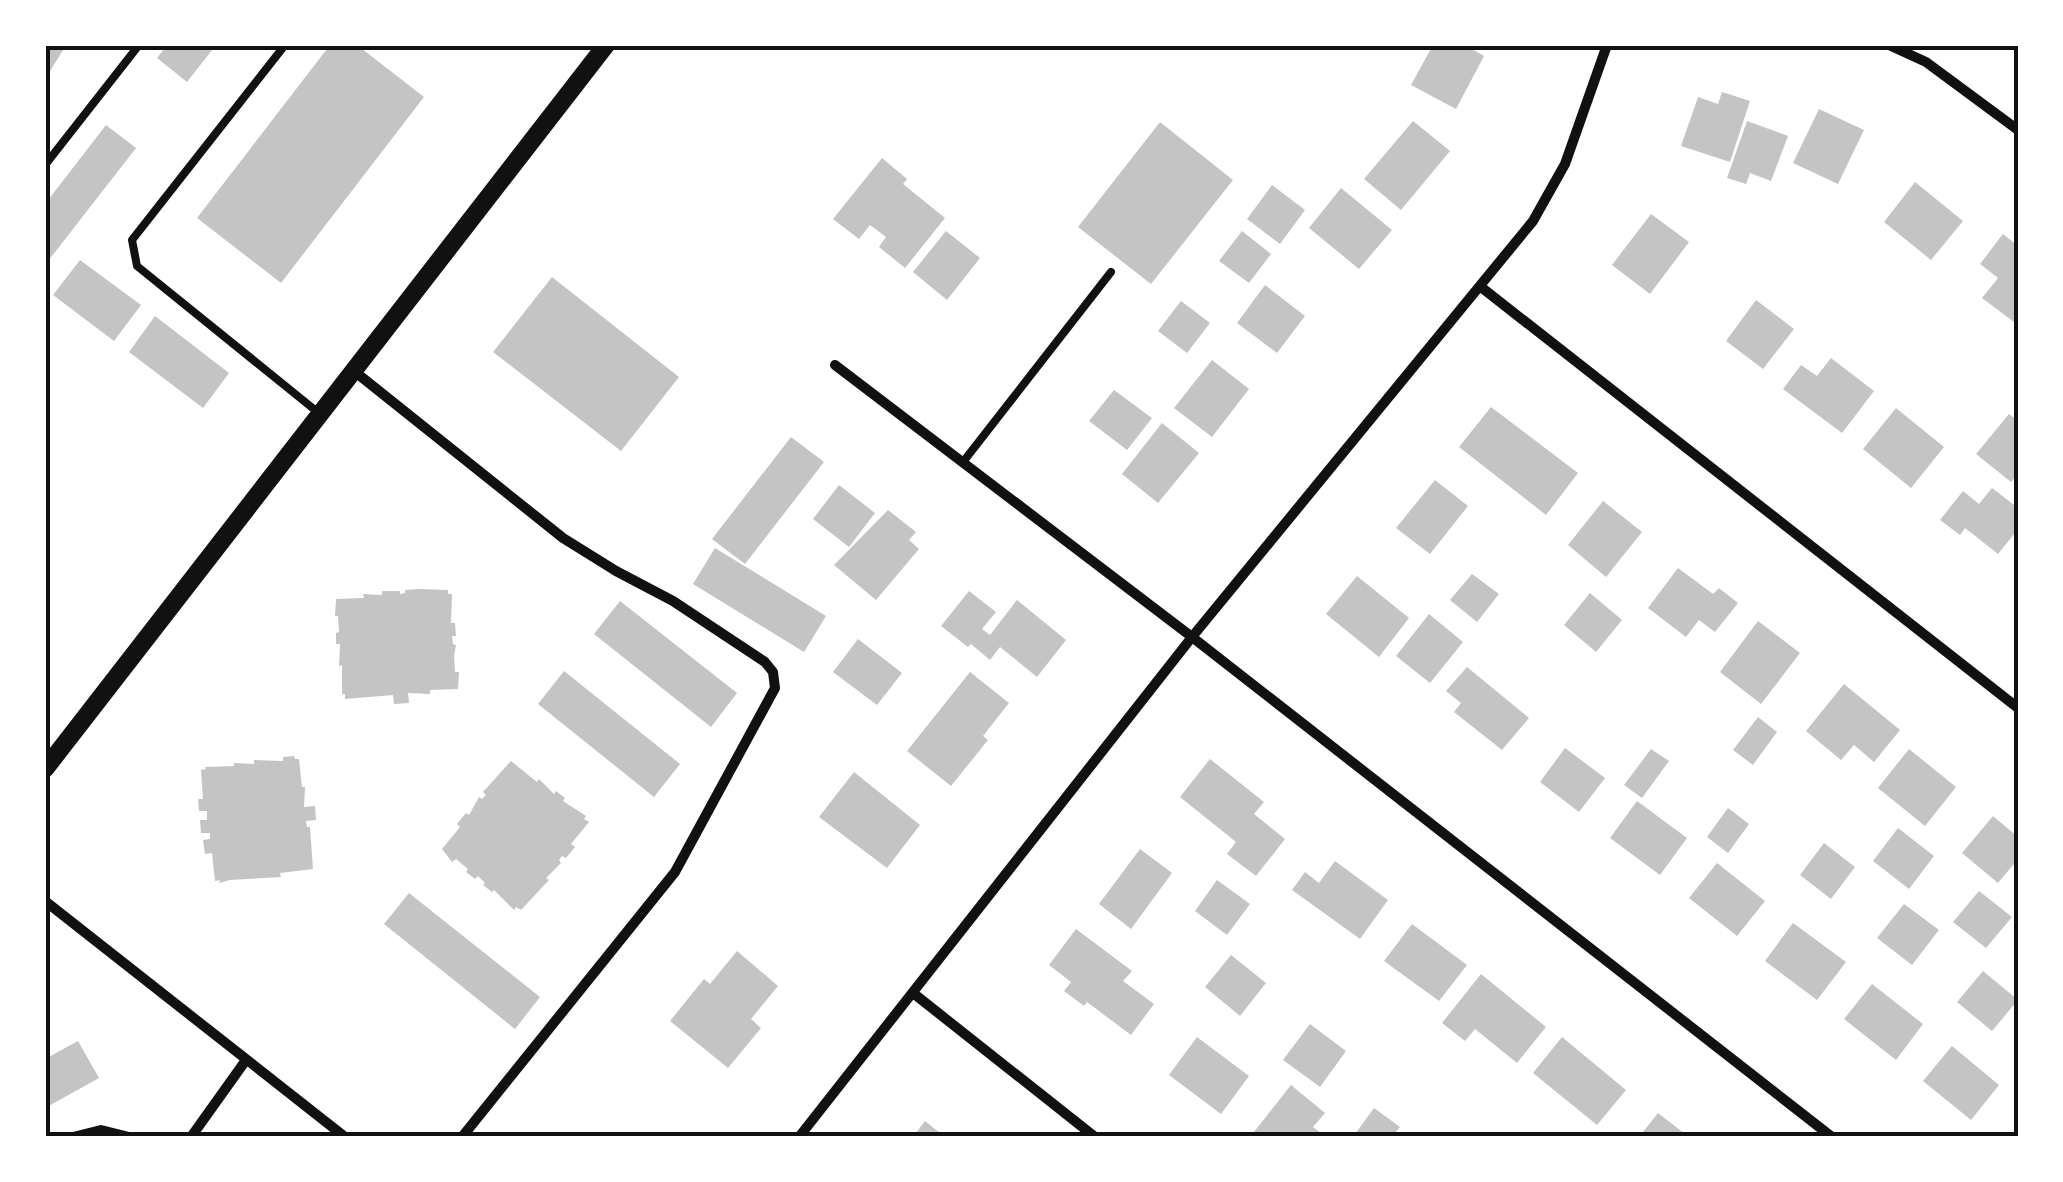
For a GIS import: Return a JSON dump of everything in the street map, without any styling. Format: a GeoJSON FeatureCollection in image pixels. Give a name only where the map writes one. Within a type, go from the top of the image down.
{"type":"FeatureCollection","features":[{"type":"Feature","properties":{"kind":"street"},"geometry":{"type":"LineString","coordinates":[[45,769],[606,45]]}},
{"type":"Feature","properties":{"kind":"street"},"geometry":{"type":"LineString","coordinates":[[799,1137],[1192,638],[1533,221],[1565,164],[1606,45]]}},
{"type":"Feature","properties":{"kind":"street"},"geometry":{"type":"LineString","coordinates":[[1889,45],[1926,62],[2018,130]]}},
{"type":"Feature","properties":{"kind":"street"},"geometry":{"type":"LineString","coordinates":[[1481,288],[2018,708]]}},
{"type":"Feature","properties":{"kind":"street"},"geometry":{"type":"LineString","coordinates":[[835,365],[1832,1137]]}},
{"type":"Feature","properties":{"kind":"street"},"geometry":{"type":"LineString","coordinates":[[354,371],[563,538],[705,622],[773,672],[775,688],[675,872],[462,1137]]}},
{"type":"Feature","properties":{"kind":"street"},"geometry":{"type":"LineString","coordinates":[[45,901],[345,1137]]}},
{"type":"Feature","properties":{"kind":"street"},"geometry":{"type":"LineString","coordinates":[[913,993],[1095,1137]]}},
{"type":"Feature","properties":{"kind":"street"},"geometry":{"type":"LineString","coordinates":[[192,1137],[246,1060]]}},
{"type":"Feature","properties":{"kind":"street"},"geometry":{"type":"LineString","coordinates":[[73,1137],[101,1130],[130,1137]]}},
{"type":"Feature","properties":{"kind":"lane"},"geometry":{"type":"LineString","coordinates":[[45,165],[139,45]]}},
{"type":"Feature","properties":{"kind":"lane"},"geometry":{"type":"LineString","coordinates":[[285,45],[132,240],[132,253],[136,266],[320,414]]}},
{"type":"Feature","properties":{"kind":"lane"},"geometry":{"type":"LineString","coordinates":[[963,462],[1111,272]]}},
{"type":"Feature","properties":{"kind":"building"},"geometry":{"type":"Polygon","coordinates":[[[45,45],[72,45],[68,50],[65,47],[45,79],[45,45]]]}},
{"type":"Feature","properties":{"kind":"building"},"geometry":{"type":"Polygon","coordinates":[[[167,45],[216,45],[187,82],[157,58],[167,45]]]}},
{"type":"Feature","properties":{"kind":"building"},"geometry":{"type":"Polygon","coordinates":[[[330,45],[357,45],[424,97],[281,283],[197,218],[330,45]]]}},
{"type":"Feature","properties":{"kind":"building"},"geometry":{"type":"Polygon","coordinates":[[[1433,45],[1465,45],[1484,56],[1456,109],[1411,85],[1433,45]]]}},
{"type":"Feature","properties":{"kind":"building"},"geometry":{"type":"Polygon","coordinates":[[[1722,92],[1750,101],[1730,162],[1681,146],[1698,97],[1718,104],[1722,92]]]}},
{"type":"Feature","properties":{"kind":"building"},"geometry":{"type":"Polygon","coordinates":[[[1819,109],[1864,130],[1838,184],[1793,163],[1819,109]]]}},
{"type":"Feature","properties":{"kind":"building"},"geometry":{"type":"Polygon","coordinates":[[[1413,121],[1450,151],[1401,210],[1364,179],[1413,121]]]}},
{"type":"Feature","properties":{"kind":"building"},"geometry":{"type":"Polygon","coordinates":[[[1747,121],[1788,136],[1771,181],[1750,173],[1746,184],[1727,178],[1747,121]]]}},
{"type":"Feature","properties":{"kind":"building"},"geometry":{"type":"Polygon","coordinates":[[[1160,122],[1233,180],[1151,284],[1078,227],[1160,122]]]}},
{"type":"Feature","properties":{"kind":"building"},"geometry":{"type":"Polygon","coordinates":[[[106,125],[136,148],[45,265],[45,204],[106,125]]]}},
{"type":"Feature","properties":{"kind":"building"},"geometry":{"type":"Polygon","coordinates":[[[882,158],[907,179],[903,184],[945,218],[905,268],[879,247],[886,237],[870,225],[859,239],[833,219],[882,158]]]}},
{"type":"Feature","properties":{"kind":"building"},"geometry":{"type":"Polygon","coordinates":[[[1915,182],[1963,221],[1931,260],[1884,222],[1915,182]]]}},
{"type":"Feature","properties":{"kind":"building"},"geometry":{"type":"Polygon","coordinates":[[[1272,185],[1305,210],[1280,244],[1247,219],[1272,185]]]}},
{"type":"Feature","properties":{"kind":"building"},"geometry":{"type":"Polygon","coordinates":[[[1341,188],[1392,230],[1359,269],[1309,228],[1341,188]]]}},
{"type":"Feature","properties":{"kind":"building"},"geometry":{"type":"Polygon","coordinates":[[[1651,214],[1689,242],[1650,294],[1612,265],[1651,214]]]}},
{"type":"Feature","properties":{"kind":"building"},"geometry":{"type":"Polygon","coordinates":[[[946,231],[980,258],[947,300],[913,272],[946,231]]]}},
{"type":"Feature","properties":{"kind":"building"},"geometry":{"type":"Polygon","coordinates":[[[1242,231],[1271,254],[1249,283],[1219,261],[1242,231]]]}},
{"type":"Feature","properties":{"kind":"building"},"geometry":{"type":"Polygon","coordinates":[[[2003,234],[2018,246],[2018,325],[1982,298],[1998,278],[1980,264],[2003,234]]]}},
{"type":"Feature","properties":{"kind":"building"},"geometry":{"type":"Polygon","coordinates":[[[80,260],[141,305],[114,341],[53,295],[80,260]]]}},
{"type":"Feature","properties":{"kind":"building"},"geometry":{"type":"Polygon","coordinates":[[[552,277],[679,377],[621,451],[493,352],[552,277]]]}},
{"type":"Feature","properties":{"kind":"building"},"geometry":{"type":"Polygon","coordinates":[[[1265,285],[1305,316],[1277,353],[1237,323],[1265,285]]]}},
{"type":"Feature","properties":{"kind":"building"},"geometry":{"type":"Polygon","coordinates":[[[1756,300],[1794,329],[1763,369],[1726,341],[1756,300]]]}},
{"type":"Feature","properties":{"kind":"building"},"geometry":{"type":"Polygon","coordinates":[[[1181,301],[1210,323],[1187,353],[1158,331],[1181,301]]]}},
{"type":"Feature","properties":{"kind":"building"},"geometry":{"type":"Polygon","coordinates":[[[155,316],[229,373],[203,408],[129,352],[155,316]]]}},
{"type":"Feature","properties":{"kind":"building"},"geometry":{"type":"Polygon","coordinates":[[[1831,358],[1874,391],[1842,433],[1783,389],[1801,365],[1817,376],[1831,358]]]}},
{"type":"Feature","properties":{"kind":"building"},"geometry":{"type":"Polygon","coordinates":[[[1212,360],[1249,389],[1212,437],[1174,408],[1212,360]]]}},
{"type":"Feature","properties":{"kind":"building"},"geometry":{"type":"Polygon","coordinates":[[[1114,390],[1152,418],[1127,450],[1089,421],[1114,390]]]}},
{"type":"Feature","properties":{"kind":"building"},"geometry":{"type":"Polygon","coordinates":[[[1491,407],[1578,473],[1546,515],[1459,447],[1491,407]]]}},
{"type":"Feature","properties":{"kind":"building"},"geometry":{"type":"Polygon","coordinates":[[[1896,408],[1944,447],[1911,488],[1863,449],[1896,408]]]}},
{"type":"Feature","properties":{"kind":"building"},"geometry":{"type":"Polygon","coordinates":[[[2009,414],[2018,421],[2018,474],[2011,482],[1976,454],[2009,414]]]}},
{"type":"Feature","properties":{"kind":"building"},"geometry":{"type":"Polygon","coordinates":[[[1162,423],[1199,453],[1158,503],[1122,474],[1162,423]]]}},
{"type":"Feature","properties":{"kind":"building"},"geometry":{"type":"Polygon","coordinates":[[[791,437],[824,462],[745,564],[712,539],[791,437]]]}},
{"type":"Feature","properties":{"kind":"building"},"geometry":{"type":"Polygon","coordinates":[[[1435,480],[1468,506],[1430,554],[1396,528],[1435,480]]]}},
{"type":"Feature","properties":{"kind":"building"},"geometry":{"type":"Polygon","coordinates":[[[839,485],[875,513],[849,547],[813,519],[839,485]]]}},
{"type":"Feature","properties":{"kind":"building"},"geometry":{"type":"Polygon","coordinates":[[[1992,488],[2018,508],[2018,529],[1998,554],[1965,528],[1960,535],[1940,520],[1963,491],[1979,504],[1992,488]]]}},
{"type":"Feature","properties":{"kind":"building"},"geometry":{"type":"Polygon","coordinates":[[[1603,501],[1642,532],[1606,577],[1568,545],[1603,501]]]}},
{"type":"Feature","properties":{"kind":"building"},"geometry":{"type":"Polygon","coordinates":[[[888,510],[916,532],[909,540],[919,549],[876,600],[834,565],[888,510]]]}},
{"type":"Feature","properties":{"kind":"building"},"geometry":{"type":"Polygon","coordinates":[[[715,548],[826,616],[804,652],[693,584],[715,548]]]}},
{"type":"Feature","properties":{"kind":"building"},"geometry":{"type":"Polygon","coordinates":[[[1678,568],[1713,594],[1719,588],[1738,603],[1715,632],[1699,620],[1686,637],[1648,608],[1678,568]]]}},
{"type":"Feature","properties":{"kind":"building"},"geometry":{"type":"Polygon","coordinates":[[[1472,574],[1499,594],[1477,622],[1450,600],[1472,574]]]}},
{"type":"Feature","properties":{"kind":"building"},"geometry":{"type":"Polygon","coordinates":[[[1357,576],[1409,618],[1379,657],[1326,614],[1357,576]]]}},
{"type":"Feature","properties":{"kind":"building"},"geometry":{"type":"Polygon","coordinates":[[[420,589],[448,590],[452,594],[458,689],[408,693],[409,703],[394,704],[393,695],[345,699],[340,644],[336,644],[336,599],[420,589]]]}},
{"type":"Feature","properties":{"kind":"building"},"geometry":{"type":"Polygon","coordinates":[[[969,591],[996,612],[982,629],[990,635],[1017,600],[1066,640],[1037,677],[1000,647],[990,660],[941,626],[969,591]]]}},
{"type":"Feature","properties":{"kind":"building"},"geometry":{"type":"Polygon","coordinates":[[[1590,593],[1622,620],[1596,652],[1564,625],[1590,593]]]}},
{"type":"Feature","properties":{"kind":"building"},"geometry":{"type":"Polygon","coordinates":[[[620,601],[737,693],[711,727],[594,634],[620,601]]]}},
{"type":"Feature","properties":{"kind":"building"},"geometry":{"type":"Polygon","coordinates":[[[1429,614],[1463,642],[1430,683],[1396,656],[1429,614]]]}},
{"type":"Feature","properties":{"kind":"building"},"geometry":{"type":"Polygon","coordinates":[[[1758,621],[1800,653],[1761,704],[1720,672],[1758,621]]]}},
{"type":"Feature","properties":{"kind":"building"},"geometry":{"type":"Polygon","coordinates":[[[858,639],[902,673],[877,705],[833,672],[858,639]]]}},
{"type":"Feature","properties":{"kind":"building"},"geometry":{"type":"Polygon","coordinates":[[[1467,667],[1529,718],[1502,750],[1454,712],[1461,703],[1446,691],[1467,667]]]}},
{"type":"Feature","properties":{"kind":"building"},"geometry":{"type":"Polygon","coordinates":[[[564,671],[680,764],[654,797],[538,704],[564,671]]]}},
{"type":"Feature","properties":{"kind":"building"},"geometry":{"type":"Polygon","coordinates":[[[970,672],[1009,703],[983,736],[988,740],[951,786],[907,751],[970,672]]]}},
{"type":"Feature","properties":{"kind":"building"},"geometry":{"type":"Polygon","coordinates":[[[1844,684],[1900,730],[1874,762],[1854,745],[1841,760],[1806,731],[1844,684]]]}},
{"type":"Feature","properties":{"kind":"building"},"geometry":{"type":"Polygon","coordinates":[[[1758,717],[1777,732],[1753,765],[1733,750],[1758,717]]]}},
{"type":"Feature","properties":{"kind":"building"},"geometry":{"type":"Polygon","coordinates":[[[1565,748],[1605,778],[1579,812],[1540,782],[1565,748]]]}},
{"type":"Feature","properties":{"kind":"building"},"geometry":{"type":"Polygon","coordinates":[[[1651,749],[1669,761],[1642,798],[1624,785],[1651,749]]]}},
{"type":"Feature","properties":{"kind":"building"},"geometry":{"type":"Polygon","coordinates":[[[1909,749],[1956,787],[1925,826],[1878,788],[1909,749]]]}},
{"type":"Feature","properties":{"kind":"building"},"geometry":{"type":"Polygon","coordinates":[[[283,757],[299,759],[305,787],[304,807],[315,806],[316,820],[306,821],[310,827],[313,869],[280,873],[281,877],[215,881],[212,853],[205,854],[203,840],[210,839],[210,833],[201,833],[200,820],[207,820],[207,811],[199,811],[198,799],[203,799],[201,770],[234,763],[254,764],[254,760],[283,761],[283,757]]]}},
{"type":"Feature","properties":{"kind":"building"},"geometry":{"type":"Polygon","coordinates":[[[1210,759],[1264,802],[1254,814],[1285,839],[1256,876],[1227,854],[1236,842],[1180,797],[1210,759]]]}},
{"type":"Feature","properties":{"kind":"building"},"geometry":{"type":"Polygon","coordinates":[[[511,761],[565,798],[563,801],[589,822],[571,844],[575,847],[566,858],[562,856],[561,863],[546,878],[549,880],[521,910],[514,910],[494,890],[483,885],[478,876],[475,879],[456,859],[452,862],[442,849],[460,827],[457,824],[466,813],[469,815],[479,797],[486,795],[483,792],[511,761]]]}},
{"type":"Feature","properties":{"kind":"building"},"geometry":{"type":"Polygon","coordinates":[[[854,772],[920,825],[887,868],[819,817],[854,772]]]}},
{"type":"Feature","properties":{"kind":"building"},"geometry":{"type":"Polygon","coordinates":[[[1637,801],[1687,838],[1660,875],[1610,838],[1637,801]]]}},
{"type":"Feature","properties":{"kind":"building"},"geometry":{"type":"Polygon","coordinates":[[[1728,808],[1749,824],[1728,853],[1707,837],[1728,808]]]}},
{"type":"Feature","properties":{"kind":"building"},"geometry":{"type":"Polygon","coordinates":[[[1993,816],[2018,837],[2018,859],[1998,883],[1962,853],[1993,816]]]}},
{"type":"Feature","properties":{"kind":"building"},"geometry":{"type":"Polygon","coordinates":[[[1898,828],[1934,856],[1909,889],[1873,861],[1898,828]]]}},
{"type":"Feature","properties":{"kind":"building"},"geometry":{"type":"Polygon","coordinates":[[[1824,843],[1855,867],[1831,899],[1800,875],[1824,843]]]}},
{"type":"Feature","properties":{"kind":"building"},"geometry":{"type":"Polygon","coordinates":[[[1140,849],[1172,873],[1131,929],[1099,904],[1140,849]]]}},
{"type":"Feature","properties":{"kind":"building"},"geometry":{"type":"Polygon","coordinates":[[[1335,861],[1388,900],[1360,939],[1292,890],[1305,872],[1319,883],[1335,861]]]}},
{"type":"Feature","properties":{"kind":"building"},"geometry":{"type":"Polygon","coordinates":[[[1717,863],[1765,901],[1737,936],[1689,898],[1717,863]]]}},
{"type":"Feature","properties":{"kind":"building"},"geometry":{"type":"Polygon","coordinates":[[[1217,880],[1250,904],[1227,935],[1195,911],[1217,880]]]}},
{"type":"Feature","properties":{"kind":"building"},"geometry":{"type":"Polygon","coordinates":[[[1979,891],[2012,917],[1986,948],[1953,922],[1979,891]]]}},
{"type":"Feature","properties":{"kind":"building"},"geometry":{"type":"Polygon","coordinates":[[[409,893],[540,997],[515,1029],[384,924],[409,893]]]}},
{"type":"Feature","properties":{"kind":"building"},"geometry":{"type":"Polygon","coordinates":[[[1904,904],[1939,930],[1912,965],[1877,938],[1904,904]]]}},
{"type":"Feature","properties":{"kind":"building"},"geometry":{"type":"Polygon","coordinates":[[[1793,923],[1846,962],[1817,1000],[1765,961],[1793,923]]]}},
{"type":"Feature","properties":{"kind":"building"},"geometry":{"type":"Polygon","coordinates":[[[1412,924],[1467,965],[1439,1001],[1384,961],[1412,924]]]}},
{"type":"Feature","properties":{"kind":"building"},"geometry":{"type":"Polygon","coordinates":[[[1076,929],[1132,971],[1123,981],[1154,1004],[1131,1035],[1087,1002],[1084,1006],[1064,991],[1071,982],[1049,965],[1076,929]]]}},
{"type":"Feature","properties":{"kind":"building"},"geometry":{"type":"Polygon","coordinates":[[[737,951],[778,986],[751,1019],[761,1028],[728,1068],[670,1021],[704,979],[710,984],[737,951]]]}},
{"type":"Feature","properties":{"kind":"building"},"geometry":{"type":"Polygon","coordinates":[[[1231,955],[1266,983],[1240,1016],[1205,987],[1231,955]]]}},
{"type":"Feature","properties":{"kind":"building"},"geometry":{"type":"Polygon","coordinates":[[[1983,971],[2018,1000],[1992,1031],[1957,1002],[1983,971]]]}},
{"type":"Feature","properties":{"kind":"building"},"geometry":{"type":"Polygon","coordinates":[[[1481,974],[1546,1027],[1517,1063],[1475,1029],[1465,1041],[1442,1023],[1481,974]]]}},
{"type":"Feature","properties":{"kind":"building"},"geometry":{"type":"Polygon","coordinates":[[[1872,984],[1923,1024],[1896,1060],[1844,1019],[1872,984]]]}},
{"type":"Feature","properties":{"kind":"building"},"geometry":{"type":"Polygon","coordinates":[[[1310,1024],[1346,1051],[1320,1087],[1283,1060],[1310,1024]]]}},
{"type":"Feature","properties":{"kind":"building"},"geometry":{"type":"Polygon","coordinates":[[[1197,1037],[1249,1076],[1221,1114],[1169,1075],[1197,1037]]]}},
{"type":"Feature","properties":{"kind":"building"},"geometry":{"type":"Polygon","coordinates":[[[1562,1037],[1626,1090],[1597,1125],[1533,1073],[1562,1037]]]}},
{"type":"Feature","properties":{"kind":"building"},"geometry":{"type":"Polygon","coordinates":[[[78,1041],[99,1078],[45,1108],[45,1059],[78,1041]]]}},
{"type":"Feature","properties":{"kind":"building"},"geometry":{"type":"Polygon","coordinates":[[[1952,1046],[1999,1085],[1971,1120],[1923,1081],[1952,1046]]]}},
{"type":"Feature","properties":{"kind":"building"},"geometry":{"type":"Polygon","coordinates":[[[1291,1085],[1325,1113],[1313,1127],[1326,1137],[1250,1137],[1291,1085]]]}},
{"type":"Feature","properties":{"kind":"building"},"geometry":{"type":"Polygon","coordinates":[[[1374,1108],[1400,1127],[1392,1137],[1353,1137],[1374,1108]]]}},
{"type":"Feature","properties":{"kind":"building"},"geometry":{"type":"Polygon","coordinates":[[[1658,1113],[1689,1137],[1639,1137],[1658,1113]]]}},
{"type":"Feature","properties":{"kind":"building"},"geometry":{"type":"Polygon","coordinates":[[[925,1121],[945,1137],[913,1137],[925,1121]]]}}]}
